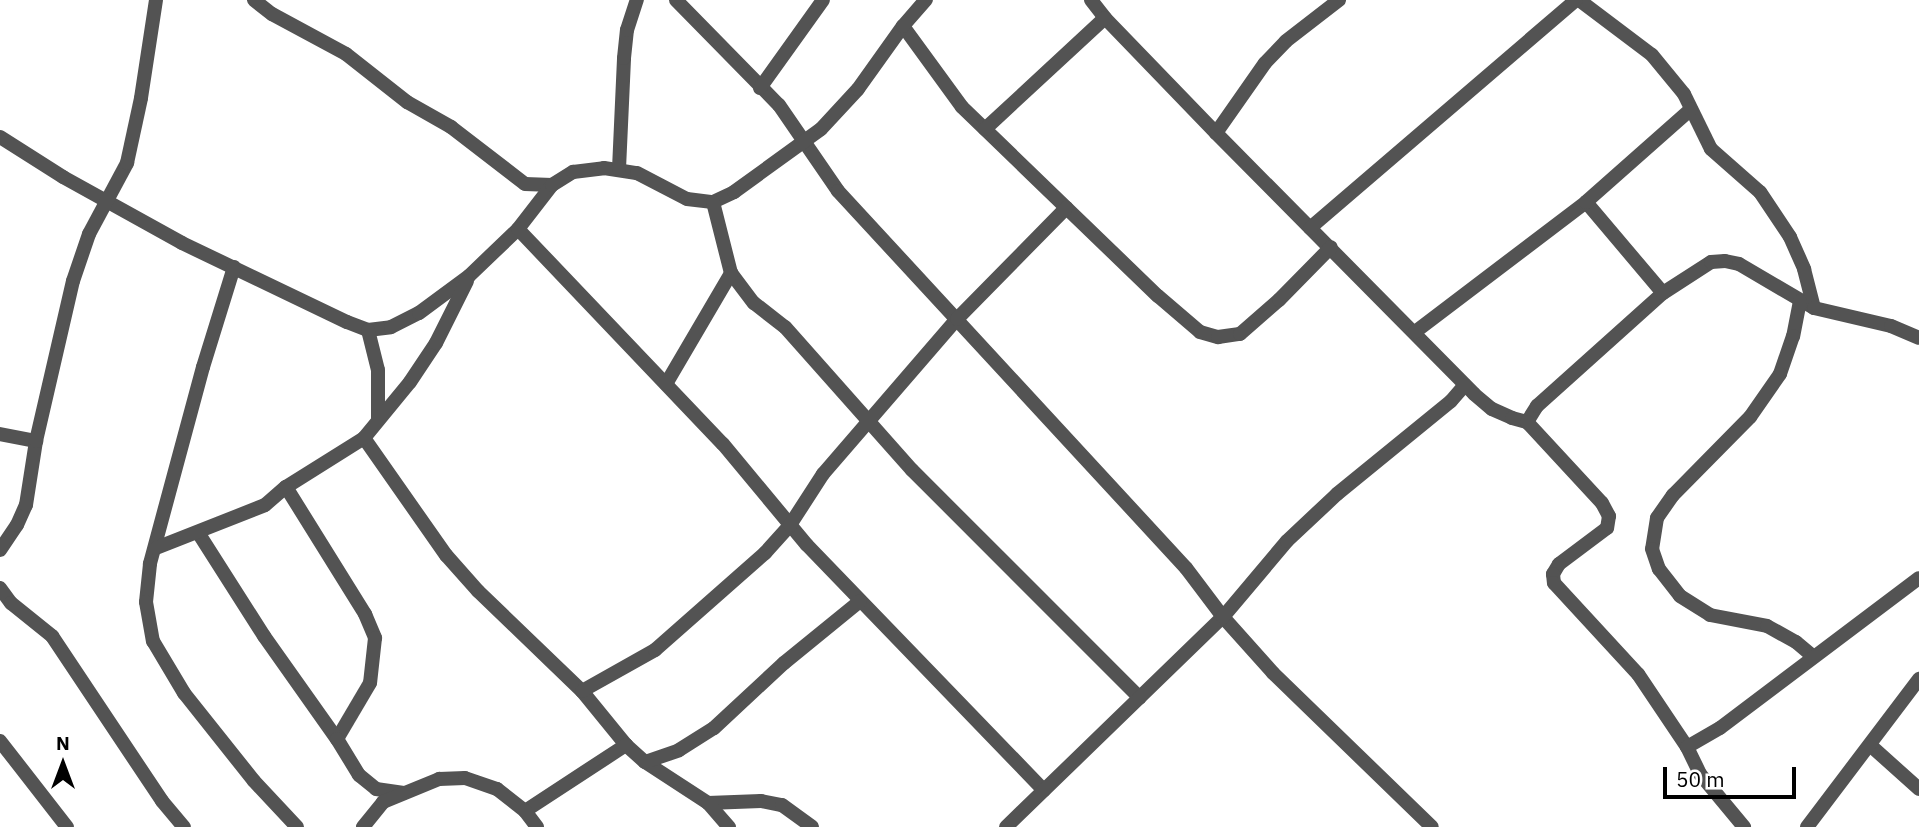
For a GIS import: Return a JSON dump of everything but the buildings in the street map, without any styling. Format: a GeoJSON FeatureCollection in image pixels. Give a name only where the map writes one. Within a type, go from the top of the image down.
{"type":"FeatureCollection","features":[{"type":"Feature","properties":{"kind":"street"},"geometry":{"type":"LineString","coordinates":[[0,550],[18,526],[26,505],[36,441],[73,281],[89,234],[127,163],[141,98],[156,0]]}},
{"type":"Feature","properties":{"kind":"street"},"geometry":{"type":"LineString","coordinates":[[254,0],[272,14],[346,54],[407,102],[452,127],[524,184],[533,210]]}},
{"type":"Feature","properties":{"kind":"street"},"geometry":{"type":"LineString","coordinates":[[620,169],[624,58],[627,30],[637,0]]}},
{"type":"Feature","properties":{"kind":"street"},"geometry":{"type":"LineString","coordinates":[[676,0],[779,105],[838,191],[1186,568],[1223,617],[1273,673],[1432,827]]}},
{"type":"Feature","properties":{"kind":"street"},"geometry":{"type":"LineString","coordinates":[[760,88],[823,0]]}},
{"type":"Feature","properties":{"kind":"street"},"geometry":{"type":"LineString","coordinates":[[0,137],[107,202],[234,267],[368,330],[391,327],[419,313],[469,276],[518,229],[552,185],[573,172],[620,169],[637,173],[687,199],[713,202],[734,192],[821,129],[858,89],[903,26],[926,0]]}},
{"type":"Feature","properties":{"kind":"street"},"geometry":{"type":"LineString","coordinates":[[1091,0],[1105,18],[1465,385],[1492,409],[1527,422],[1602,503],[1609,516],[1607,527],[1559,564],[1553,574],[1554,583],[1638,674],[1687,747],[1700,774],[1744,827]]}},
{"type":"Feature","properties":{"kind":"street"},"geometry":{"type":"LineString","coordinates":[[1216,132],[1265,63],[1286,41],[1339,0]]}},
{"type":"Feature","properties":{"kind":"street"},"geometry":{"type":"LineString","coordinates":[[1310,228],[1578,0],[1652,55],[1684,94],[1711,149],[1760,192],[1790,237],[1804,269],[1814,308]]}},
{"type":"Feature","properties":{"kind":"street"},"geometry":{"type":"LineString","coordinates":[[985,129],[1105,18]]}},
{"type":"Feature","properties":{"kind":"street"},"geometry":{"type":"LineString","coordinates":[[903,26],[943,84],[985,129],[1200,332],[1218,337],[1240,334],[1279,300],[1331,247]]}},
{"type":"Feature","properties":{"kind":"street"},"geometry":{"type":"LineString","coordinates":[[1415,332],[1586,202],[1690,108]]}},
{"type":"Feature","properties":{"kind":"street"},"geometry":{"type":"LineString","coordinates":[[524,184],[552,185]]}},
{"type":"Feature","properties":{"kind":"street"},"geometry":{"type":"LineString","coordinates":[[713,202],[732,273],[754,303],[785,327],[869,422],[1031,592],[1140,698]]}},
{"type":"Feature","properties":{"kind":"street"},"geometry":{"type":"LineString","coordinates":[[1586,202],[1663,293]]}},
{"type":"Feature","properties":{"kind":"street"},"geometry":{"type":"LineString","coordinates":[[582,691],[655,650],[765,553],[790,525],[824,474],[957,319],[1066,208]]}},
{"type":"Feature","properties":{"kind":"street"},"geometry":{"type":"LineString","coordinates":[[518,229],[723,444],[790,525],[860,601],[1044,790]]}},
{"type":"Feature","properties":{"kind":"street"},"geometry":{"type":"LineString","coordinates":[[1527,422],[1538,406],[1663,293],[1711,262],[1739,264],[1814,308],[1891,326],[1919,338]]}},
{"type":"Feature","properties":{"kind":"street"},"geometry":{"type":"LineString","coordinates":[[234,267],[203,367],[146,580],[146,602],[153,641],[161,658],[205,721],[297,827]]}},
{"type":"Feature","properties":{"kind":"street"},"geometry":{"type":"LineString","coordinates":[[666,384],[732,273]]}},
{"type":"Feature","properties":{"kind":"street"},"geometry":{"type":"LineString","coordinates":[[156,548],[199,534],[265,505],[286,487],[364,438],[436,343],[469,276]]}},
{"type":"Feature","properties":{"kind":"street"},"geometry":{"type":"LineString","coordinates":[[1800,301],[1793,336],[1780,374],[1750,417],[1673,495],[1657,518],[1653,550],[1658,569],[1680,596],[1710,615],[1767,626],[1796,642],[1814,657]]}},
{"type":"Feature","properties":{"kind":"street"},"geometry":{"type":"LineString","coordinates":[[368,330],[378,370],[378,419]]}},
{"type":"Feature","properties":{"kind":"street"},"geometry":{"type":"LineString","coordinates":[[1006,827],[1223,617],[1287,541],[1337,494],[1451,401],[1465,385]]}},
{"type":"Feature","properties":{"kind":"street"},"geometry":{"type":"LineString","coordinates":[[0,434],[36,441]]}},
{"type":"Feature","properties":{"kind":"street"},"geometry":{"type":"LineString","coordinates":[[364,438],[446,555],[478,591],[582,691],[626,745],[645,762],[709,803],[729,827]]}},
{"type":"Feature","properties":{"kind":"street"},"geometry":{"type":"LineString","coordinates":[[286,487],[365,614],[375,638],[370,683],[337,739]]}},
{"type":"Feature","properties":{"kind":"street"},"geometry":{"type":"LineString","coordinates":[[199,534],[264,636],[337,739],[359,775],[376,789],[404,793]]}},
{"type":"Feature","properties":{"kind":"street"},"geometry":{"type":"LineString","coordinates":[[1687,747],[1720,728],[1919,578]]}},
{"type":"Feature","properties":{"kind":"street"},"geometry":{"type":"LineString","coordinates":[[0,588],[10,603],[52,635],[162,800],[184,827]]}},
{"type":"Feature","properties":{"kind":"street"},"geometry":{"type":"LineString","coordinates":[[645,762],[679,751],[714,728],[785,663],[860,601]]}},
{"type":"Feature","properties":{"kind":"street"},"geometry":{"type":"LineString","coordinates":[[1807,827],[1919,679]]}},
{"type":"Feature","properties":{"kind":"street"},"geometry":{"type":"LineString","coordinates":[[0,741],[67,827]]}},
{"type":"Feature","properties":{"kind":"street"},"geometry":{"type":"LineString","coordinates":[[525,811],[626,745]]}},
{"type":"Feature","properties":{"kind":"street"},"geometry":{"type":"LineString","coordinates":[[1870,745],[1919,789]]}},
{"type":"Feature","properties":{"kind":"street"},"geometry":{"type":"LineString","coordinates":[[363,827],[383,802],[439,779],[465,778],[497,789],[525,811],[537,827]]}},
{"type":"Feature","properties":{"kind":"street"},"geometry":{"type":"LineString","coordinates":[[709,803],[761,801],[782,805],[812,827]]}}]}
